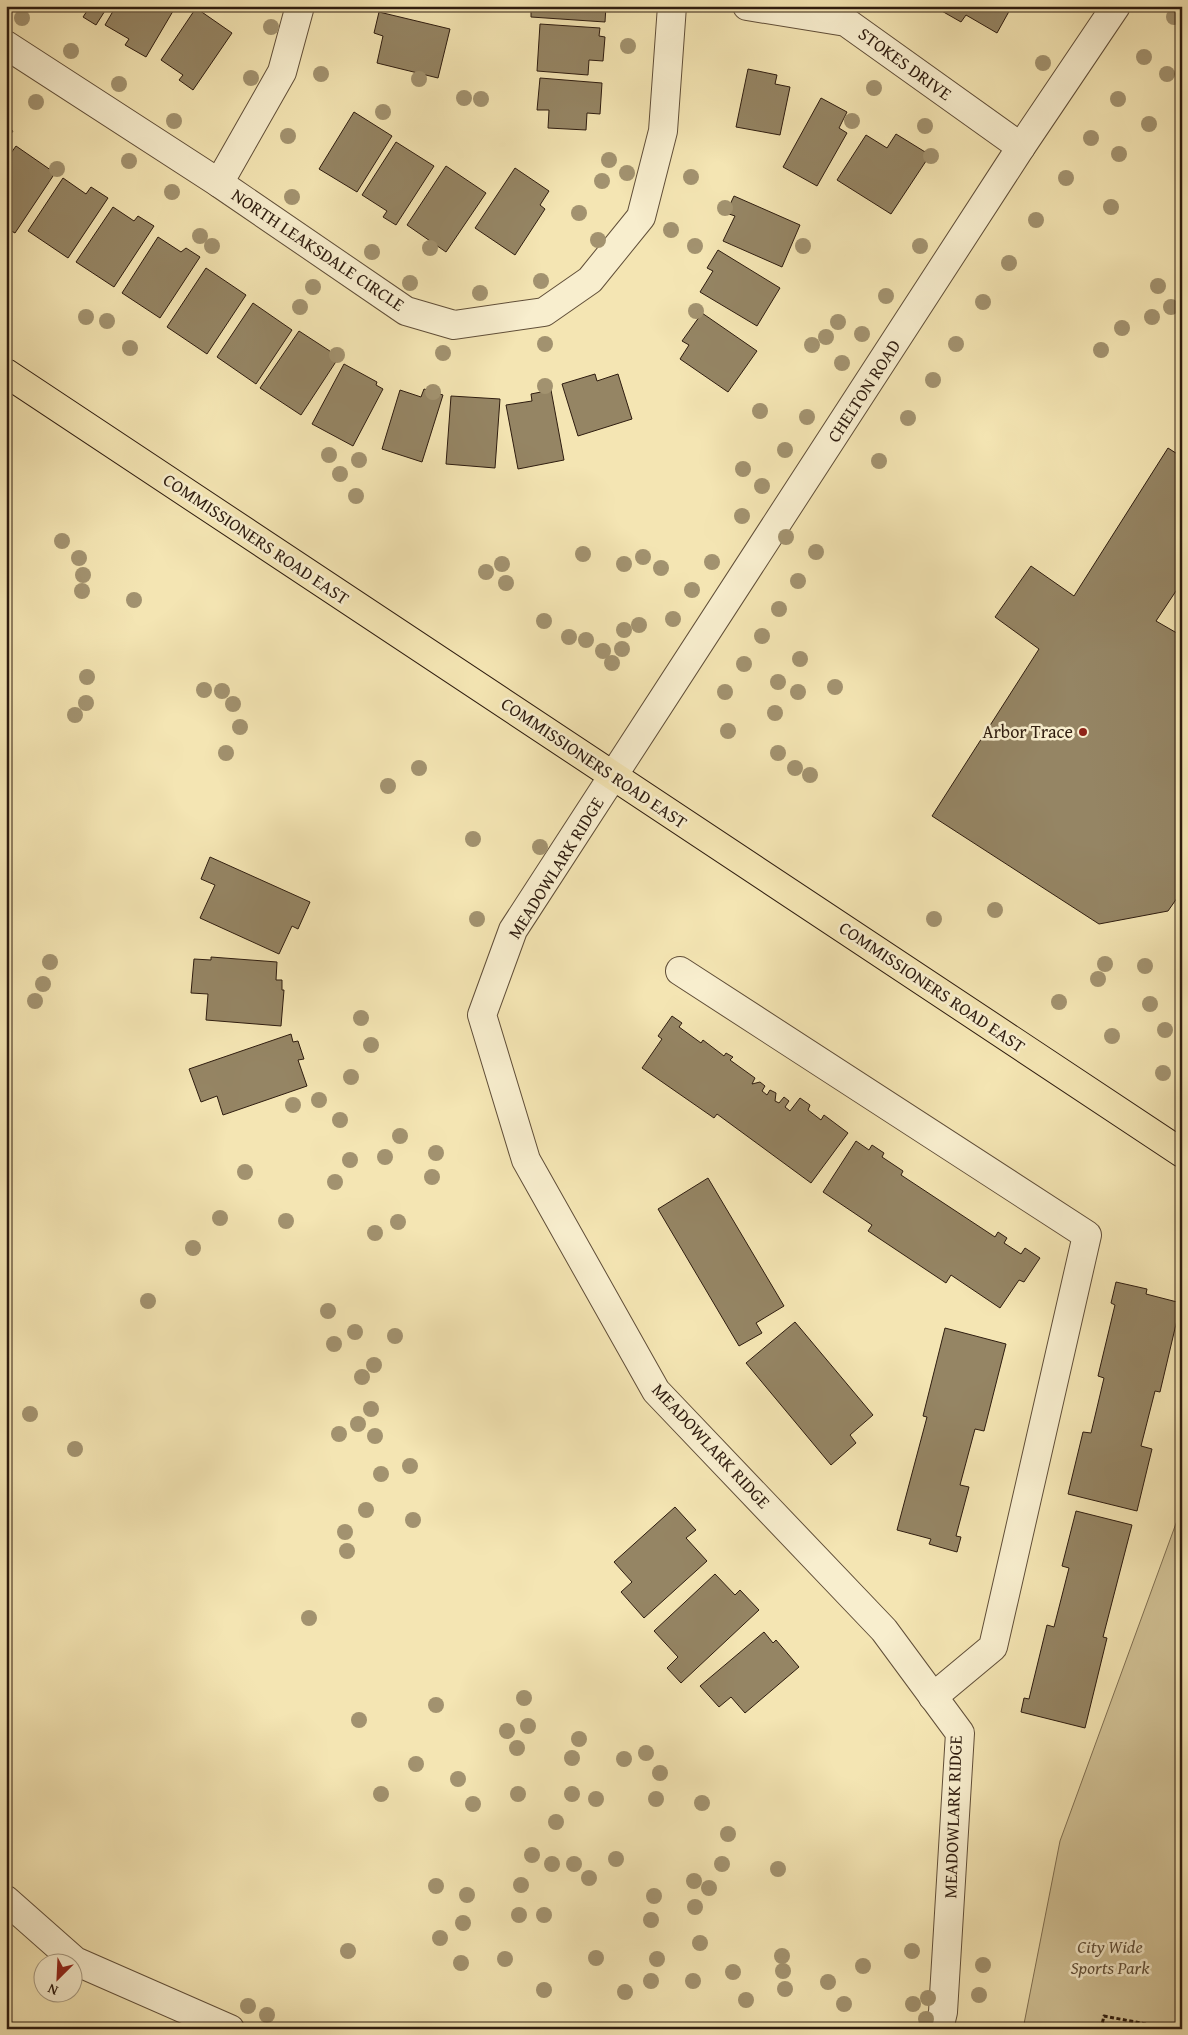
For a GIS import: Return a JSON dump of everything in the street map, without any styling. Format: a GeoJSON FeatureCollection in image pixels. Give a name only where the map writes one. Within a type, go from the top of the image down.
{"type":"FeatureCollection","features":[{"type":"Feature","properties":{"kind":"main road","name":"COMMISSIONERS ROAD EAST"},"geometry":{"type":"LineString","coordinates":[[6,373],[1182,1153]]}},
{"type":"Feature","properties":{"kind":"street","name":"NORTH LEAKSDALE CIRCLE"},"geometry":{"type":"LineString","coordinates":[[219,183],[282,72],[300,6]]}},
{"type":"Feature","properties":{"kind":"street","name":"NORTH LEAKSDALE CIRCLE"},"geometry":{"type":"LineString","coordinates":[[6,45],[219,183],[406,311],[454,325],[544,312],[590,280],[641,218],[663,131],[672,6]]}},
{"type":"Feature","properties":{"kind":"street","name":"STOKES DRIVE"},"geometry":{"type":"LineString","coordinates":[[747,6],[849,14],[1021,147]]}},
{"type":"Feature","properties":{"kind":"street","name":"CHELTON ROAD"},"geometry":{"type":"LineString","coordinates":[[614,777],[1021,147],[1116,6]]}},
{"type":"Feature","properties":{"kind":"street","name":"MEADOWLARK RIDGE"},"geometry":{"type":"LineString","coordinates":[[614,777],[513,930],[482,1015],[526,1160],[656,1391],[884,1630],[960,1732],[943,2012],[939,2029]]}},
{"type":"Feature","properties":{"kind":"street"},"geometry":{"type":"LineString","coordinates":[[680,971],[1087,1235],[993,1647],[933,1697]]}},
{"type":"Feature","properties":{"kind":"street"},"geometry":{"type":"LineString","coordinates":[[6,1900],[75,1961],[230,2029]]}},
{"type":"Feature","properties":{"kind":"path"},"geometry":{"type":"LineString","coordinates":[[1101,2029],[1104,2016],[1172,2029]]}},
{"type":"Feature","properties":{"kind":"green space","name":"City Wide Sports Park"},"geometry":{"type":"Polygon","coordinates":[[[1182,1507],[1182,2029],[1023,2029],[1060,1841],[1182,1507]]]}},
{"type":"Feature","properties":{"kind":"building"},"geometry":{"type":"Polygon","coordinates":[[[80,6],[108,6],[96,25],[83,17],[87,11],[80,6]]]}},
{"type":"Feature","properties":{"kind":"building"},"geometry":{"type":"Polygon","coordinates":[[[116,6],[176,6],[146,57],[125,45],[129,39],[105,25],[116,6]]]}},
{"type":"Feature","properties":{"kind":"building"},"geometry":{"type":"Polygon","coordinates":[[[531,6],[606,6],[605,22],[531,17],[531,6]]]}},
{"type":"Feature","properties":{"kind":"building"},"geometry":{"type":"Polygon","coordinates":[[[933,6],[1012,6],[997,33],[966,15],[961,22],[933,6]]]}},
{"type":"Feature","properties":{"kind":"building"},"geometry":{"type":"Polygon","coordinates":[[[196,8],[232,33],[193,90],[179,80],[183,75],[161,60],[196,8]]]}},
{"type":"Feature","properties":{"kind":"building"},"geometry":{"type":"Polygon","coordinates":[[[379,12],[450,29],[438,78],[377,63],[383,36],[374,33],[379,12]]]}},
{"type":"Feature","properties":{"kind":"building"},"geometry":{"type":"Polygon","coordinates":[[[540,24],[600,28],[599,36],[605,37],[603,61],[589,60],[588,75],[537,71],[540,24]]]}},
{"type":"Feature","properties":{"kind":"building"},"geometry":{"type":"Polygon","coordinates":[[[748,69],[777,75],[775,84],[790,87],[780,135],[736,127],[748,69]]]}},
{"type":"Feature","properties":{"kind":"building"},"geometry":{"type":"Polygon","coordinates":[[[540,78],[602,83],[600,114],[587,113],[586,130],[548,128],[549,110],[537,110],[540,78]]]}},
{"type":"Feature","properties":{"kind":"building"},"geometry":{"type":"Polygon","coordinates":[[[821,98],[847,112],[839,128],[847,133],[817,186],[783,167],[821,98]]]}},
{"type":"Feature","properties":{"kind":"building"},"geometry":{"type":"Polygon","coordinates":[[[354,112],[392,136],[357,192],[319,169],[354,112]]]}},
{"type":"Feature","properties":{"kind":"building"},"geometry":{"type":"Polygon","coordinates":[[[6,127],[13,131],[6,141],[6,127]]]}},
{"type":"Feature","properties":{"kind":"building"},"geometry":{"type":"Polygon","coordinates":[[[896,134],[930,155],[891,214],[837,180],[866,135],[887,148],[896,134]]]}},
{"type":"Feature","properties":{"kind":"building"},"geometry":{"type":"Polygon","coordinates":[[[396,142],[434,166],[396,225],[383,217],[387,211],[362,195],[396,142]]]}},
{"type":"Feature","properties":{"kind":"building"},"geometry":{"type":"Polygon","coordinates":[[[16,146],[55,173],[15,233],[6,228],[6,160],[16,146]]]}},
{"type":"Feature","properties":{"kind":"building"},"geometry":{"type":"Polygon","coordinates":[[[446,166],[486,193],[446,252],[407,225],[446,166]]]}},
{"type":"Feature","properties":{"kind":"building"},"geometry":{"type":"Polygon","coordinates":[[[515,168],[549,191],[540,205],[545,209],[515,255],[475,228],[515,168]]]}},
{"type":"Feature","properties":{"kind":"building"},"geometry":{"type":"Polygon","coordinates":[[[63,178],[86,194],[91,187],[108,198],[68,258],[28,231],[63,178]]]}},
{"type":"Feature","properties":{"kind":"building"},"geometry":{"type":"Polygon","coordinates":[[[734,196],[800,225],[782,267],[723,241],[735,216],[726,213],[734,196]]]}},
{"type":"Feature","properties":{"kind":"building"},"geometry":{"type":"Polygon","coordinates":[[[113,207],[134,221],[138,216],[154,226],[114,287],[76,262],[113,207]]]}},
{"type":"Feature","properties":{"kind":"building"},"geometry":{"type":"Polygon","coordinates":[[[158,237],[181,252],[186,248],[200,257],[160,318],[122,293],[158,237]]]}},
{"type":"Feature","properties":{"kind":"building"},"geometry":{"type":"Polygon","coordinates":[[[718,250],[780,288],[757,326],[700,292],[713,271],[707,268],[718,250]]]}},
{"type":"Feature","properties":{"kind":"building"},"geometry":{"type":"Polygon","coordinates":[[[206,268],[246,295],[207,354],[167,327],[206,268]]]}},
{"type":"Feature","properties":{"kind":"building"},"geometry":{"type":"Polygon","coordinates":[[[253,303],[292,330],[256,384],[217,357],[253,303]]]}},
{"type":"Feature","properties":{"kind":"building"},"geometry":{"type":"Polygon","coordinates":[[[702,313],[757,351],[728,392],[680,359],[689,345],[682,341],[702,313]]]}},
{"type":"Feature","properties":{"kind":"building"},"geometry":{"type":"Polygon","coordinates":[[[299,331],[339,357],[301,415],[260,388],[299,331]]]}},
{"type":"Feature","properties":{"kind":"building"},"geometry":{"type":"Polygon","coordinates":[[[344,364],[377,382],[376,385],[383,389],[353,446],[312,424],[344,364]]]}},
{"type":"Feature","properties":{"kind":"building"},"geometry":{"type":"Polygon","coordinates":[[[595,374],[597,381],[618,374],[632,419],[578,436],[562,384],[595,374]]]}},
{"type":"Feature","properties":{"kind":"building"},"geometry":{"type":"Polygon","coordinates":[[[424,389],[443,395],[422,462],[382,449],[400,390],[421,397],[424,389]]]}},
{"type":"Feature","properties":{"kind":"building"},"geometry":{"type":"Polygon","coordinates":[[[551,390],[564,460],[518,469],[506,405],[532,401],[531,394],[551,390]]]}},
{"type":"Feature","properties":{"kind":"building"},"geometry":{"type":"Polygon","coordinates":[[[451,396],[500,399],[495,468],[446,464],[451,396]]]}},
{"type":"Feature","properties":{"kind":"building","name":"Arbor Trace"},"geometry":{"type":"Polygon","coordinates":[[[1168,448],[1182,457],[1182,582],[1156,621],[1182,636],[1182,891],[1168,911],[1099,924],[932,816],[1039,649],[995,617],[1031,566],[1074,596],[1168,448]]]}},
{"type":"Feature","properties":{"kind":"building"},"geometry":{"type":"Polygon","coordinates":[[[210,857],[310,902],[298,929],[292,926],[279,954],[200,918],[215,885],[201,879],[210,857]]]}},
{"type":"Feature","properties":{"kind":"building"},"geometry":{"type":"Polygon","coordinates":[[[211,957],[277,962],[276,980],[282,980],[282,990],[284,990],[281,1026],[206,1020],[208,994],[191,993],[194,959],[211,960],[211,957]]]}},
{"type":"Feature","properties":{"kind":"building"},"geometry":{"type":"Polygon","coordinates":[[[672,1016],[682,1023],[679,1027],[701,1043],[703,1040],[724,1056],[726,1053],[733,1057],[730,1060],[755,1078],[752,1084],[760,1082],[765,1086],[762,1091],[767,1095],[770,1090],[776,1093],[775,1101],[779,1103],[784,1097],[789,1101],[785,1107],[790,1111],[800,1098],[810,1105],[808,1110],[821,1120],[824,1115],[848,1133],[811,1183],[717,1114],[714,1118],[642,1068],[662,1039],[658,1036],[672,1016]]]}},
{"type":"Feature","properties":{"kind":"building"},"geometry":{"type":"Polygon","coordinates":[[[291,1034],[293,1042],[298,1041],[304,1059],[298,1060],[307,1086],[223,1115],[217,1096],[201,1102],[189,1069],[291,1034]]]}},
{"type":"Feature","properties":{"kind":"building"},"geometry":{"type":"Polygon","coordinates":[[[856,1141],[869,1150],[872,1145],[884,1153],[882,1157],[903,1171],[901,1175],[995,1237],[998,1232],[1007,1238],[1004,1243],[1021,1254],[1025,1248],[1040,1258],[1024,1282],[1019,1280],[1000,1308],[951,1275],[946,1283],[868,1231],[872,1225],[823,1192],[856,1141]]]}},
{"type":"Feature","properties":{"kind":"building"},"geometry":{"type":"Polygon","coordinates":[[[708,1178],[784,1306],[756,1323],[762,1333],[739,1346],[658,1209],[708,1178]]]}},
{"type":"Feature","properties":{"kind":"building"},"geometry":{"type":"Polygon","coordinates":[[[1116,1282],[1147,1289],[1146,1294],[1181,1303],[1160,1392],[1155,1391],[1141,1446],[1152,1449],[1137,1511],[1068,1494],[1083,1432],[1091,1433],[1104,1378],[1098,1376],[1115,1305],[1111,1303],[1116,1282]]]}},
{"type":"Feature","properties":{"kind":"building"},"geometry":{"type":"Polygon","coordinates":[[[795,1322],[873,1415],[850,1435],[856,1443],[831,1465],[746,1363],[795,1322]]]}},
{"type":"Feature","properties":{"kind":"building"},"geometry":{"type":"Polygon","coordinates":[[[945,1328],[1006,1344],[984,1431],[975,1429],[960,1485],[969,1487],[956,1536],[961,1537],[957,1552],[929,1544],[931,1539],[897,1530],[927,1417],[923,1416],[945,1328]]]}},
{"type":"Feature","properties":{"kind":"building"},"geometry":{"type":"Polygon","coordinates":[[[675,1507],[696,1530],[686,1538],[707,1561],[644,1618],[621,1592],[632,1582],[614,1562],[675,1507]]]}},
{"type":"Feature","properties":{"kind":"building"},"geometry":{"type":"Polygon","coordinates":[[[1076,1511],[1132,1525],[1103,1637],[1107,1638],[1085,1728],[1021,1712],[1024,1698],[1029,1699],[1047,1625],[1054,1627],[1069,1568],[1062,1566],[1076,1511]]]}},
{"type":"Feature","properties":{"kind":"building"},"geometry":{"type":"Polygon","coordinates":[[[715,1574],[735,1595],[740,1590],[759,1610],[681,1683],[667,1668],[678,1657],[654,1631],[715,1574]]]}},
{"type":"Feature","properties":{"kind":"building"},"geometry":{"type":"Polygon","coordinates":[[[764,1632],[773,1643],[776,1640],[799,1667],[745,1713],[731,1697],[719,1707],[700,1686],[764,1632]]]}},
{"type":"Feature","properties":{"kind":"place","name":"Arbor Trace"},"geometry":{"type":"Point","coordinates":[1083,732]}}]}
